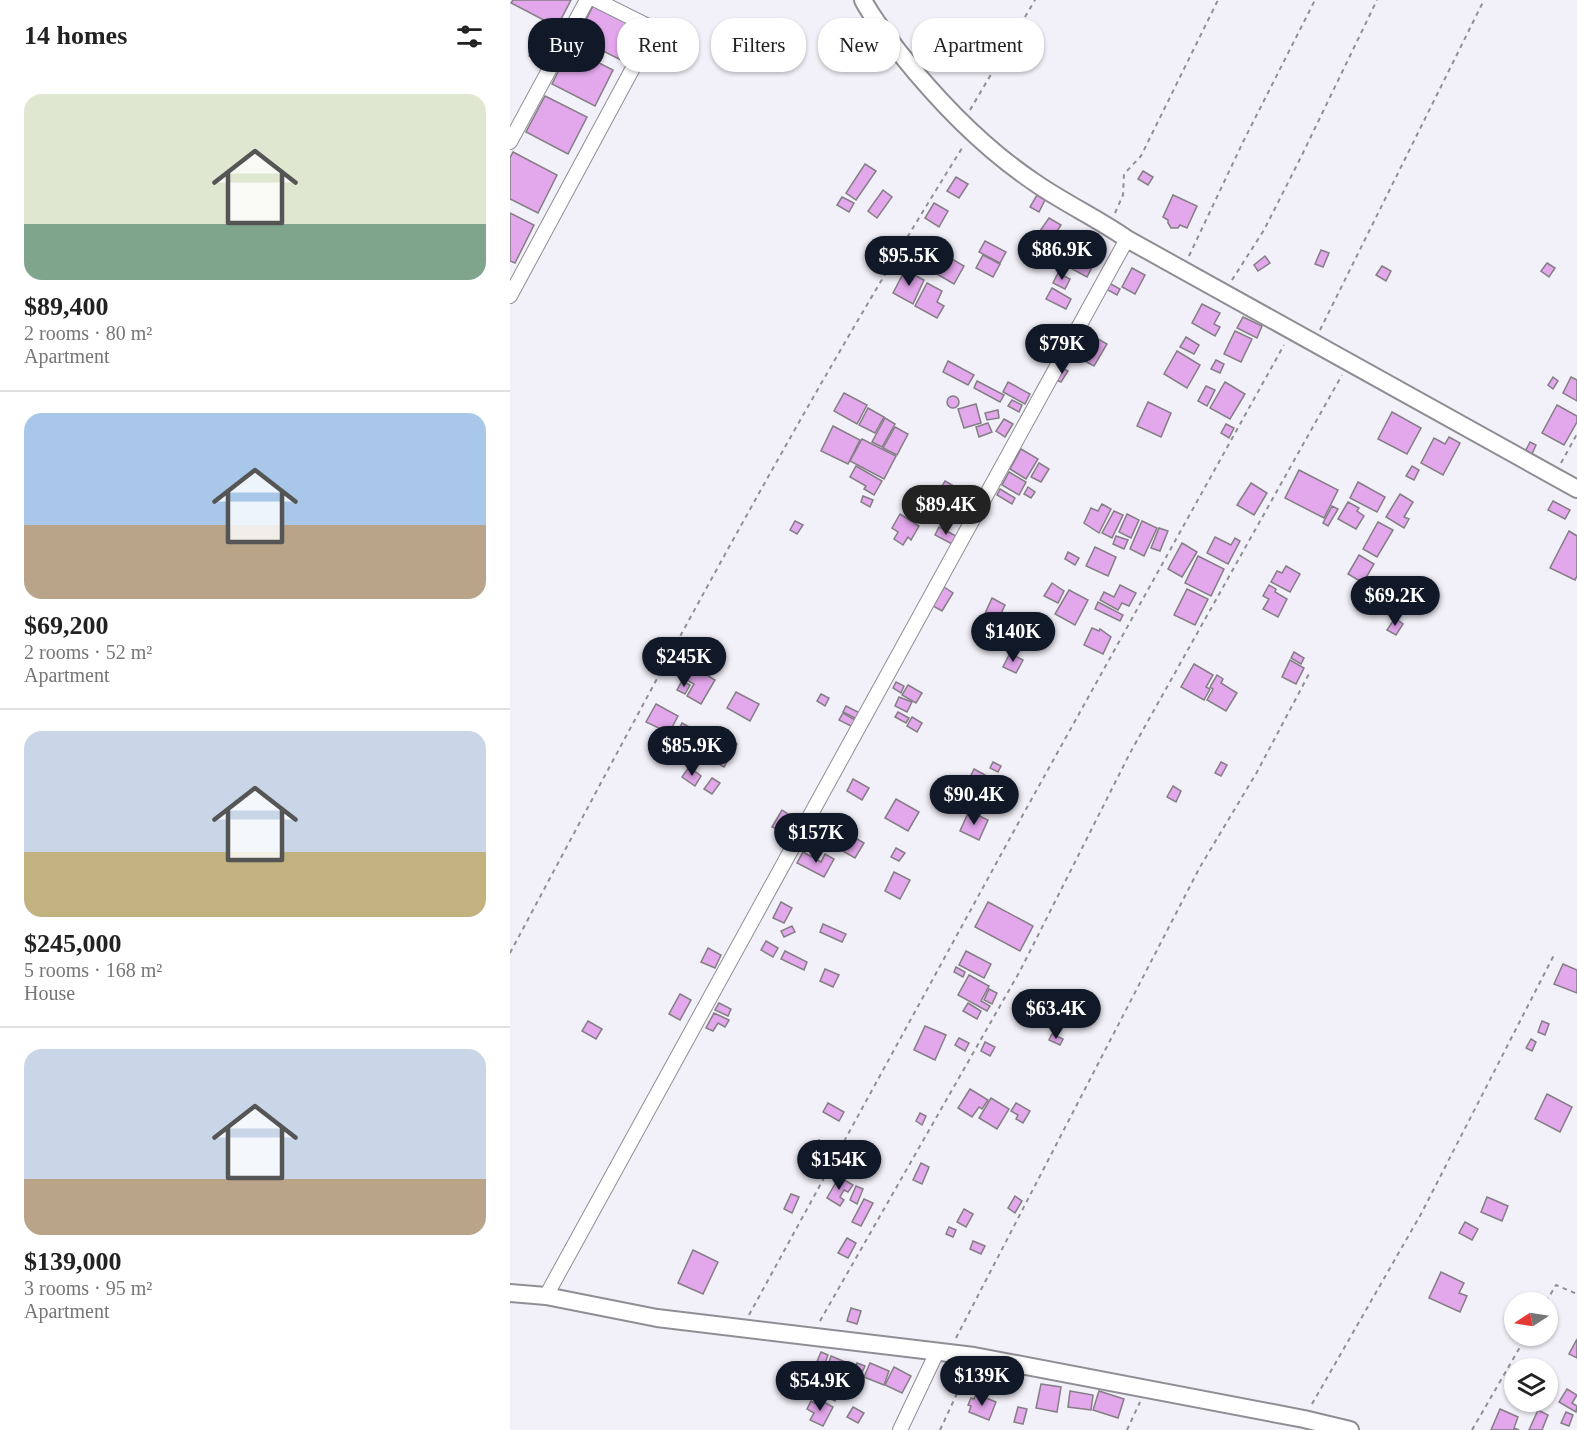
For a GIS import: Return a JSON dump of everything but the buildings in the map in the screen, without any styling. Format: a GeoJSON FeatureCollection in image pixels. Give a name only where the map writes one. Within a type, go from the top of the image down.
{"type":"FeatureCollection","features":[{"type":"Feature","properties":{"kind":"street"},"geometry":{"type":"LineString","coordinates":[[510,142],[587,0]]}},
{"type":"Feature","properties":{"kind":"street"},"geometry":{"type":"LineString","coordinates":[[510,296],[654,29],[596,0]]}},
{"type":"Feature","properties":{"kind":"street"},"geometry":{"type":"LineString","coordinates":[[863,0],[873,19],[926,86],[967,127],[1033,182],[1127,239],[1292,330],[1348,364],[1577,489]]}},
{"type":"Feature","properties":{"kind":"street"},"geometry":{"type":"LineString","coordinates":[[546,1296],[1127,239]]}},
{"type":"Feature","properties":{"kind":"street"},"geometry":{"type":"LineString","coordinates":[[510,1293],[546,1296],[657,1317],[974,1356],[1304,1419],[1350,1430]]}},
{"type":"Feature","properties":{"kind":"street"},"geometry":{"type":"LineString","coordinates":[[900,1430],[937,1352]]}},
{"type":"Feature","properties":{"kind":"path"},"geometry":{"type":"LineString","coordinates":[[510,953],[718,564],[916,221],[1035,0]]}},
{"type":"Feature","properties":{"kind":"path"},"geometry":{"type":"LineString","coordinates":[[1109,227],[1123,195],[1124,174],[1141,156],[1218,0]]}},
{"type":"Feature","properties":{"kind":"path"},"geometry":{"type":"LineString","coordinates":[[1183,269],[1243,142],[1315,0]]}},
{"type":"Feature","properties":{"kind":"path"},"geometry":{"type":"LineString","coordinates":[[1224,293],[1264,230],[1302,157],[1377,0]]}},
{"type":"Feature","properties":{"kind":"path"},"geometry":{"type":"LineString","coordinates":[[1313,343],[1484,0]]}},
{"type":"Feature","properties":{"kind":"path"},"geometry":{"type":"LineString","coordinates":[[742,1328],[1292,330]]}},
{"type":"Feature","properties":{"kind":"path"},"geometry":{"type":"LineString","coordinates":[[812,1337],[1020,971],[1130,753],[1348,364]]}},
{"type":"Feature","properties":{"kind":"path"},"geometry":{"type":"LineString","coordinates":[[1554,476],[1577,434]]}},
{"type":"Feature","properties":{"kind":"path"},"geometry":{"type":"LineString","coordinates":[[937,1352],[954,1342],[1200,867],[1257,772],[1310,672]]}},
{"type":"Feature","properties":{"kind":"path"},"geometry":{"type":"LineString","coordinates":[[1304,1419],[1421,1214],[1554,955]]}},
{"type":"Feature","properties":{"kind":"path"},"geometry":{"type":"LineString","coordinates":[[1552,1292],[1556,1285],[1577,1294]]}},
{"type":"Feature","properties":{"kind":"path"},"geometry":{"type":"LineString","coordinates":[[1472,1430],[1521,1346]]}},
{"type":"Feature","properties":{"kind":"path"},"geometry":{"type":"LineString","coordinates":[[940,1430],[974,1356]]}},
{"type":"Feature","properties":{"kind":"path"},"geometry":{"type":"LineString","coordinates":[[1127,1430],[1145,1388]]}}]}
